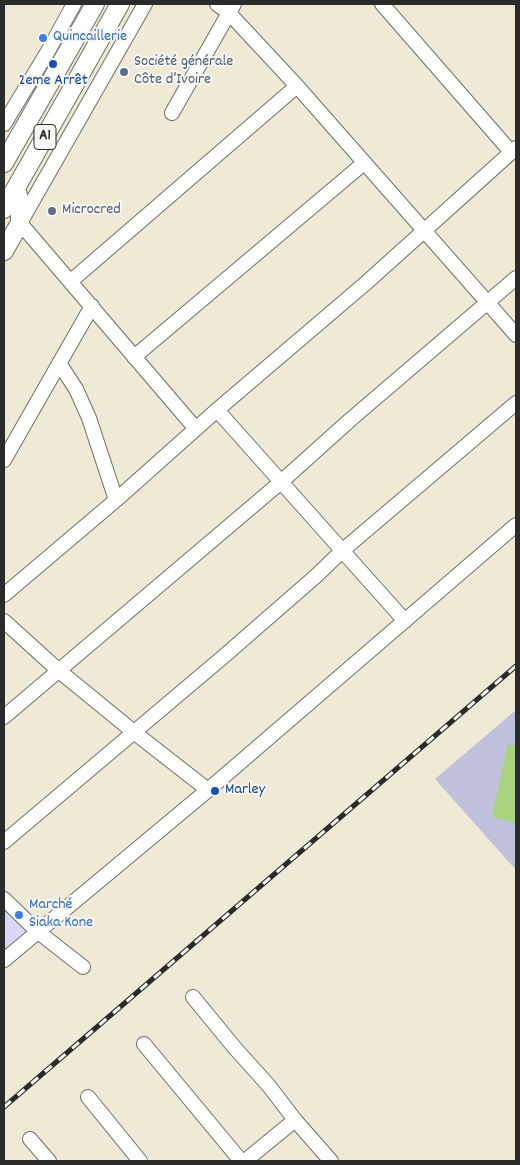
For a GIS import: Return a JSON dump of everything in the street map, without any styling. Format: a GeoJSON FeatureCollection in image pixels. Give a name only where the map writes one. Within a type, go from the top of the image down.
{"type":"FeatureCollection","features":[{"type":"Feature","properties":{"kind":"main road","name":"A1"},"geometry":{"type":"LineString","coordinates":[[4,163],[95,4]]}},
{"type":"Feature","properties":{"kind":"main road","name":"A1"},"geometry":{"type":"LineString","coordinates":[[4,209],[120,4]]}},
{"type":"Feature","properties":{"kind":"main road"},"geometry":{"type":"LineString","coordinates":[[4,251],[20,223],[20,204],[16,188]]}},
{"type":"Feature","properties":{"kind":"street"},"geometry":{"type":"LineString","coordinates":[[4,124],[74,4]]}},
{"type":"Feature","properties":{"kind":"street"},"geometry":{"type":"LineString","coordinates":[[145,4],[20,223],[196,429]]}},
{"type":"Feature","properties":{"kind":"street"},"geometry":{"type":"LineString","coordinates":[[216,4],[232,8],[297,86],[426,230],[516,335]]}},
{"type":"Feature","properties":{"kind":"street"},"geometry":{"type":"LineString","coordinates":[[4,595],[426,230],[514,150],[382,4]]}},
{"type":"Feature","properties":{"kind":"street"},"geometry":{"type":"LineString","coordinates":[[172,113],[232,8]]}},
{"type":"Feature","properties":{"kind":"street"},"geometry":{"type":"LineString","coordinates":[[71,282],[297,86]]}},
{"type":"Feature","properties":{"kind":"street"},"geometry":{"type":"LineString","coordinates":[[134,357],[364,162]]}},
{"type":"Feature","properties":{"kind":"street"},"geometry":{"type":"LineString","coordinates":[[4,717],[281,482],[516,278]]}},
{"type":"Feature","properties":{"kind":"street"},"geometry":{"type":"LineString","coordinates":[[4,460],[92,306]]}},
{"type":"Feature","properties":{"kind":"street"},"geometry":{"type":"LineString","coordinates":[[59,363],[76,389],[86,411],[116,500]]}},
{"type":"Feature","properties":{"kind":"street"},"geometry":{"type":"LineString","coordinates":[[4,842],[135,733],[316,576],[343,550],[516,402]]}},
{"type":"Feature","properties":{"kind":"street"},"geometry":{"type":"LineString","coordinates":[[217,410],[405,621]]}},
{"type":"Feature","properties":{"kind":"street"},"geometry":{"type":"LineString","coordinates":[[4,960],[208,790],[516,525]]}},
{"type":"Feature","properties":{"kind":"street"},"geometry":{"type":"LineString","coordinates":[[4,621],[58,670],[208,790]]}},
{"type":"Feature","properties":{"kind":"street"},"geometry":{"type":"LineString","coordinates":[[4,899],[37,931],[83,967]]}},
{"type":"Feature","properties":{"kind":"street"},"geometry":{"type":"LineString","coordinates":[[193,997],[331,1161]]}},
{"type":"Feature","properties":{"kind":"street"},"geometry":{"type":"LineString","coordinates":[[144,1044],[241,1161]]}},
{"type":"Feature","properties":{"kind":"street"},"geometry":{"type":"LineString","coordinates":[[88,1097],[140,1161]]}},
{"type":"Feature","properties":{"kind":"street"},"geometry":{"type":"LineString","coordinates":[[245,1161],[295,1120]]}},
{"type":"Feature","properties":{"kind":"street"},"geometry":{"type":"LineString","coordinates":[[30,1139],[49,1161]]}},
{"type":"Feature","properties":{"kind":"shaded area"},"geometry":{"type":"Polygon","coordinates":[[[516,710],[516,870],[435,779],[516,710]]]}},
{"type":"Feature","properties":{"kind":"shaded area"},"geometry":{"type":"Polygon","coordinates":[[[4,907],[30,931],[4,954],[4,907]]]}},
{"type":"Feature","properties":{"kind":"green space"},"geometry":{"type":"Polygon","coordinates":[[[508,744],[516,746],[516,823],[492,817],[508,744]]]}},
{"type":"Feature","properties":{"kind":"railway"},"geometry":{"type":"LineString","coordinates":[[4,1107],[516,666]]}},
{"type":"Feature","properties":{"kind":"place","name":"Quincaillerie"},"geometry":{"type":"Point","coordinates":[43,38]}},
{"type":"Feature","properties":{"kind":"place","name":"2eme Arrêt"},"geometry":{"type":"Point","coordinates":[53,64]}},
{"type":"Feature","properties":{"kind":"place","name":"Société générale Côte d’Ivoire"},"geometry":{"type":"Point","coordinates":[124,72]}},
{"type":"Feature","properties":{"kind":"place","name":"Microcred"},"geometry":{"type":"Point","coordinates":[52,211]}},
{"type":"Feature","properties":{"kind":"place","name":"Marley"},"geometry":{"type":"Point","coordinates":[215,791]}},
{"type":"Feature","properties":{"kind":"place","name":"Marché Siaka Kone"},"geometry":{"type":"Point","coordinates":[19,915]}}]}
